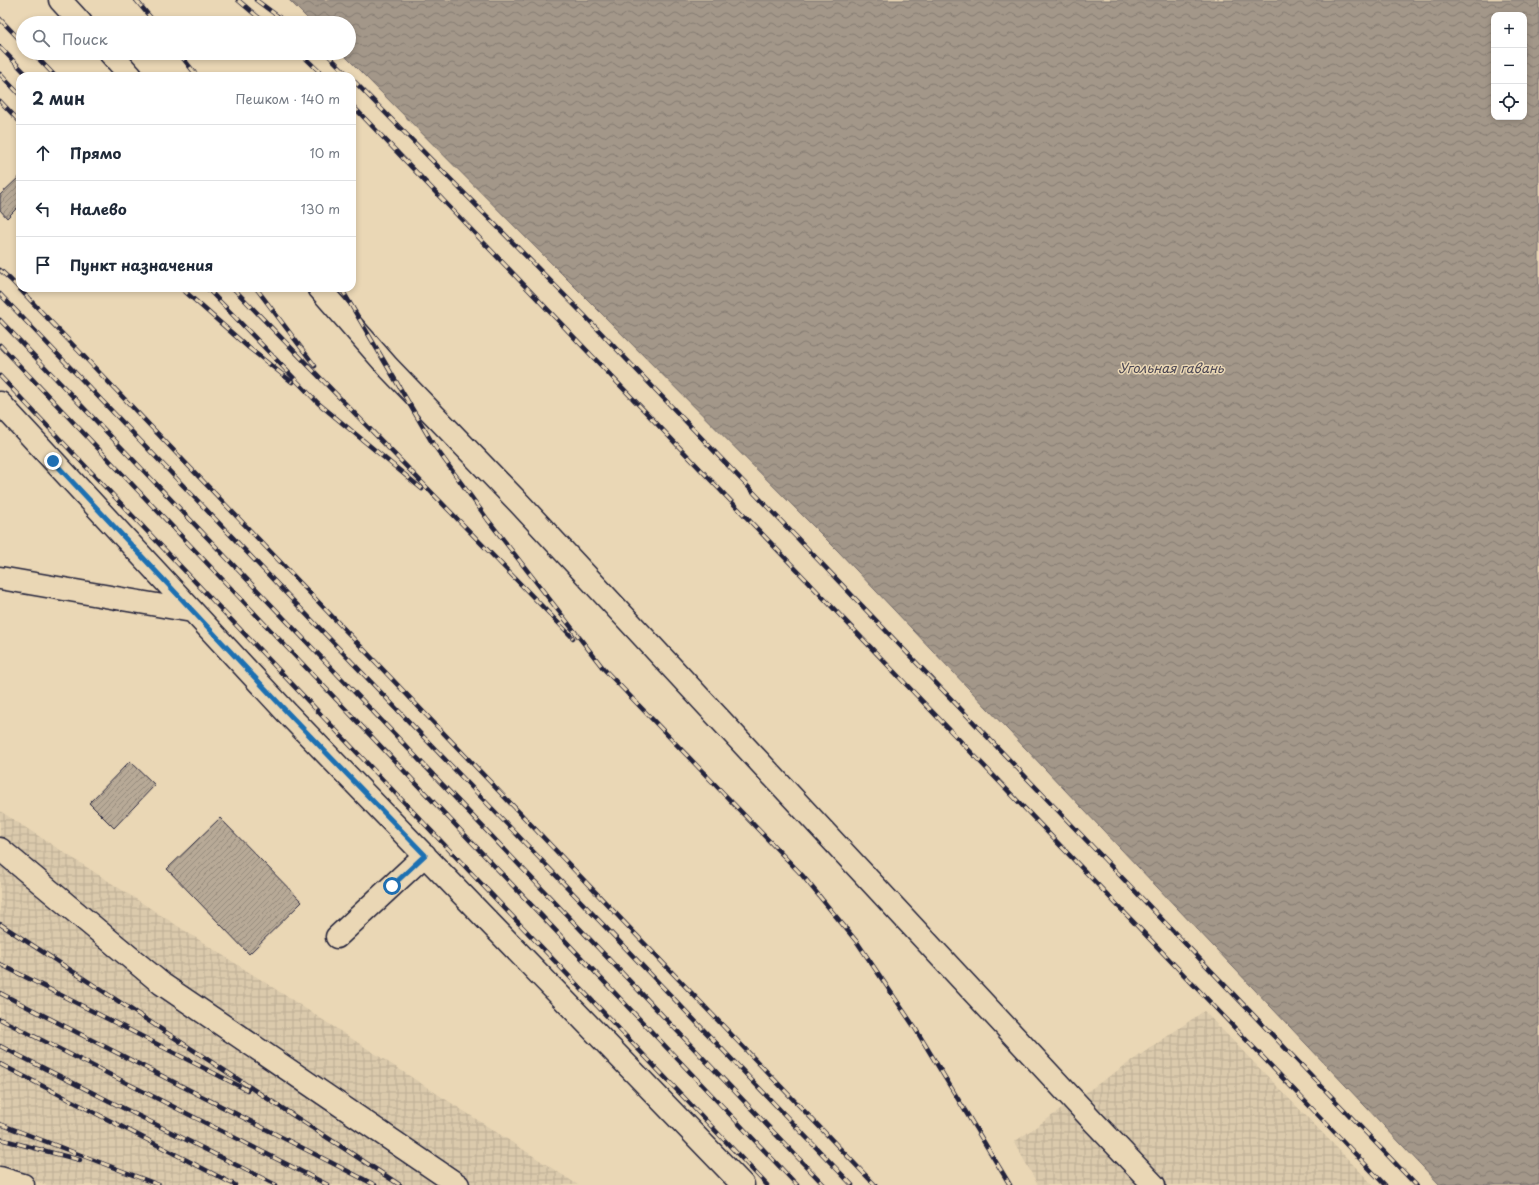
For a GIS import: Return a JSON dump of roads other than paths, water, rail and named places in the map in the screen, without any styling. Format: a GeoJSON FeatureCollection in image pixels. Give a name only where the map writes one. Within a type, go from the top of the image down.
{"type":"FeatureCollection","features":[{"type":"Feature","properties":{"kind":"lane"},"geometry":{"type":"LineString","coordinates":[[60,0],[75,16]]}},
{"type":"Feature","properties":{"kind":"lane"},"geometry":{"type":"LineString","coordinates":[[116,60],[127,72]]}},
{"type":"Feature","properties":{"kind":"lane"},"geometry":{"type":"LineString","coordinates":[[322,292],[388,367],[531,516],[1154,1185]]}},
{"type":"Feature","properties":{"kind":"lane"},"geometry":{"type":"LineString","coordinates":[[0,403],[292,718],[743,1185]]}},
{"type":"Feature","properties":{"kind":"lane"},"geometry":{"type":"LineString","coordinates":[[0,578],[192,611]]}},
{"type":"Feature","properties":{"kind":"lane"},"geometry":{"type":"LineString","coordinates":[[0,849],[162,984],[458,1185]]}},
{"type":"Feature","properties":{"kind":"lane"},"geometry":{"type":"LineString","coordinates":[[336,937],[425,855]]}},
{"type":"Feature","properties":{"kind":"lane"},"geometry":{"type":"LineString","coordinates":[[0,1178],[23,1185]]}},
{"type":"Feature","properties":{"kind":"water","name":"Угольная гавань"},"geometry":{"type":"Polygon","coordinates":[[[289,0],[1539,0],[1539,1185],[1440,1185],[838,551],[349,60],[356,60],[356,16],[305,16],[289,0]]]}},
{"type":"Feature","properties":{"kind":"railway"},"geometry":{"type":"LineString","coordinates":[[136,0],[149,16]]}},
{"type":"Feature","properties":{"kind":"railway"},"geometry":{"type":"LineString","coordinates":[[238,0],[257,16]]}},
{"type":"Feature","properties":{"kind":"railway"},"geometry":{"type":"LineString","coordinates":[[256,0],[278,16]]}},
{"type":"Feature","properties":{"kind":"railway"},"geometry":{"type":"LineString","coordinates":[[0,19],[16,36]]}},
{"type":"Feature","properties":{"kind":"railway"},"geometry":{"type":"LineString","coordinates":[[0,47],[24,72]]}},
{"type":"Feature","properties":{"kind":"railway"},"geometry":{"type":"LineString","coordinates":[[40,60],[51,72]]}},
{"type":"Feature","properties":{"kind":"railway"},"geometry":{"type":"LineString","coordinates":[[184,60],[194,72]]}},
{"type":"Feature","properties":{"kind":"railway"},"geometry":{"type":"LineString","coordinates":[[307,60],[320,72]]}},
{"type":"Feature","properties":{"kind":"railway"},"geometry":{"type":"LineString","coordinates":[[333,60],[345,72]]}},
{"type":"Feature","properties":{"kind":"railway"},"geometry":{"type":"LineString","coordinates":[[0,74],[16,91]]}},
{"type":"Feature","properties":{"kind":"railway"},"geometry":{"type":"LineString","coordinates":[[356,83],[584,315],[1416,1185]]}},
{"type":"Feature","properties":{"kind":"railway"},"geometry":{"type":"LineString","coordinates":[[0,101],[16,118]]}},
{"type":"Feature","properties":{"kind":"railway"},"geometry":{"type":"LineString","coordinates":[[356,109],[1385,1185]]}},
{"type":"Feature","properties":{"kind":"railway"},"geometry":{"type":"LineString","coordinates":[[0,270],[16,285]]}},
{"type":"Feature","properties":{"kind":"railway"},"geometry":{"type":"LineString","coordinates":[[22,292],[875,1185]]}},
{"type":"Feature","properties":{"kind":"railway"},"geometry":{"type":"LineString","coordinates":[[186,292],[249,348],[292,382]]}},
{"type":"Feature","properties":{"kind":"railway"},"geometry":{"type":"LineString","coordinates":[[211,292],[318,403],[422,489]]}},
{"type":"Feature","properties":{"kind":"railway"},"geometry":{"type":"LineString","coordinates":[[237,292],[573,638]]}},
{"type":"Feature","properties":{"kind":"railway"},"geometry":{"type":"LineString","coordinates":[[259,292],[315,366]]}},
{"type":"Feature","properties":{"kind":"railway"},"geometry":{"type":"LineString","coordinates":[[343,292],[433,444],[488,520],[603,668],[802,875],[857,942],[915,1028],[1010,1185]]}},
{"type":"Feature","properties":{"kind":"railway"},"geometry":{"type":"LineString","coordinates":[[0,294],[852,1185]]}},
{"type":"Feature","properties":{"kind":"railway"},"geometry":{"type":"LineString","coordinates":[[0,320],[824,1185]]}},
{"type":"Feature","properties":{"kind":"railway"},"geometry":{"type":"LineString","coordinates":[[0,345],[797,1185]]}},
{"type":"Feature","properties":{"kind":"railway"},"geometry":{"type":"LineString","coordinates":[[0,376],[767,1185]]}},
{"type":"Feature","properties":{"kind":"railway"},"geometry":{"type":"LineString","coordinates":[[0,924],[400,1185]]}},
{"type":"Feature","properties":{"kind":"railway"},"geometry":{"type":"LineString","coordinates":[[0,964],[247,1090]]}},
{"type":"Feature","properties":{"kind":"railway"},"geometry":{"type":"LineString","coordinates":[[0,993],[375,1185]]}},
{"type":"Feature","properties":{"kind":"railway"},"geometry":{"type":"LineString","coordinates":[[0,1019],[328,1185]]}},
{"type":"Feature","properties":{"kind":"railway"},"geometry":{"type":"LineString","coordinates":[[0,1046],[276,1185]]}},
{"type":"Feature","properties":{"kind":"railway"},"geometry":{"type":"LineString","coordinates":[[0,1064],[235,1185]]}},
{"type":"Feature","properties":{"kind":"railway"},"geometry":{"type":"LineString","coordinates":[[0,1124],[159,1185]]}},
{"type":"Feature","properties":{"kind":"railway"},"geometry":{"type":"LineString","coordinates":[[0,1139],[80,1160]]}}]}
